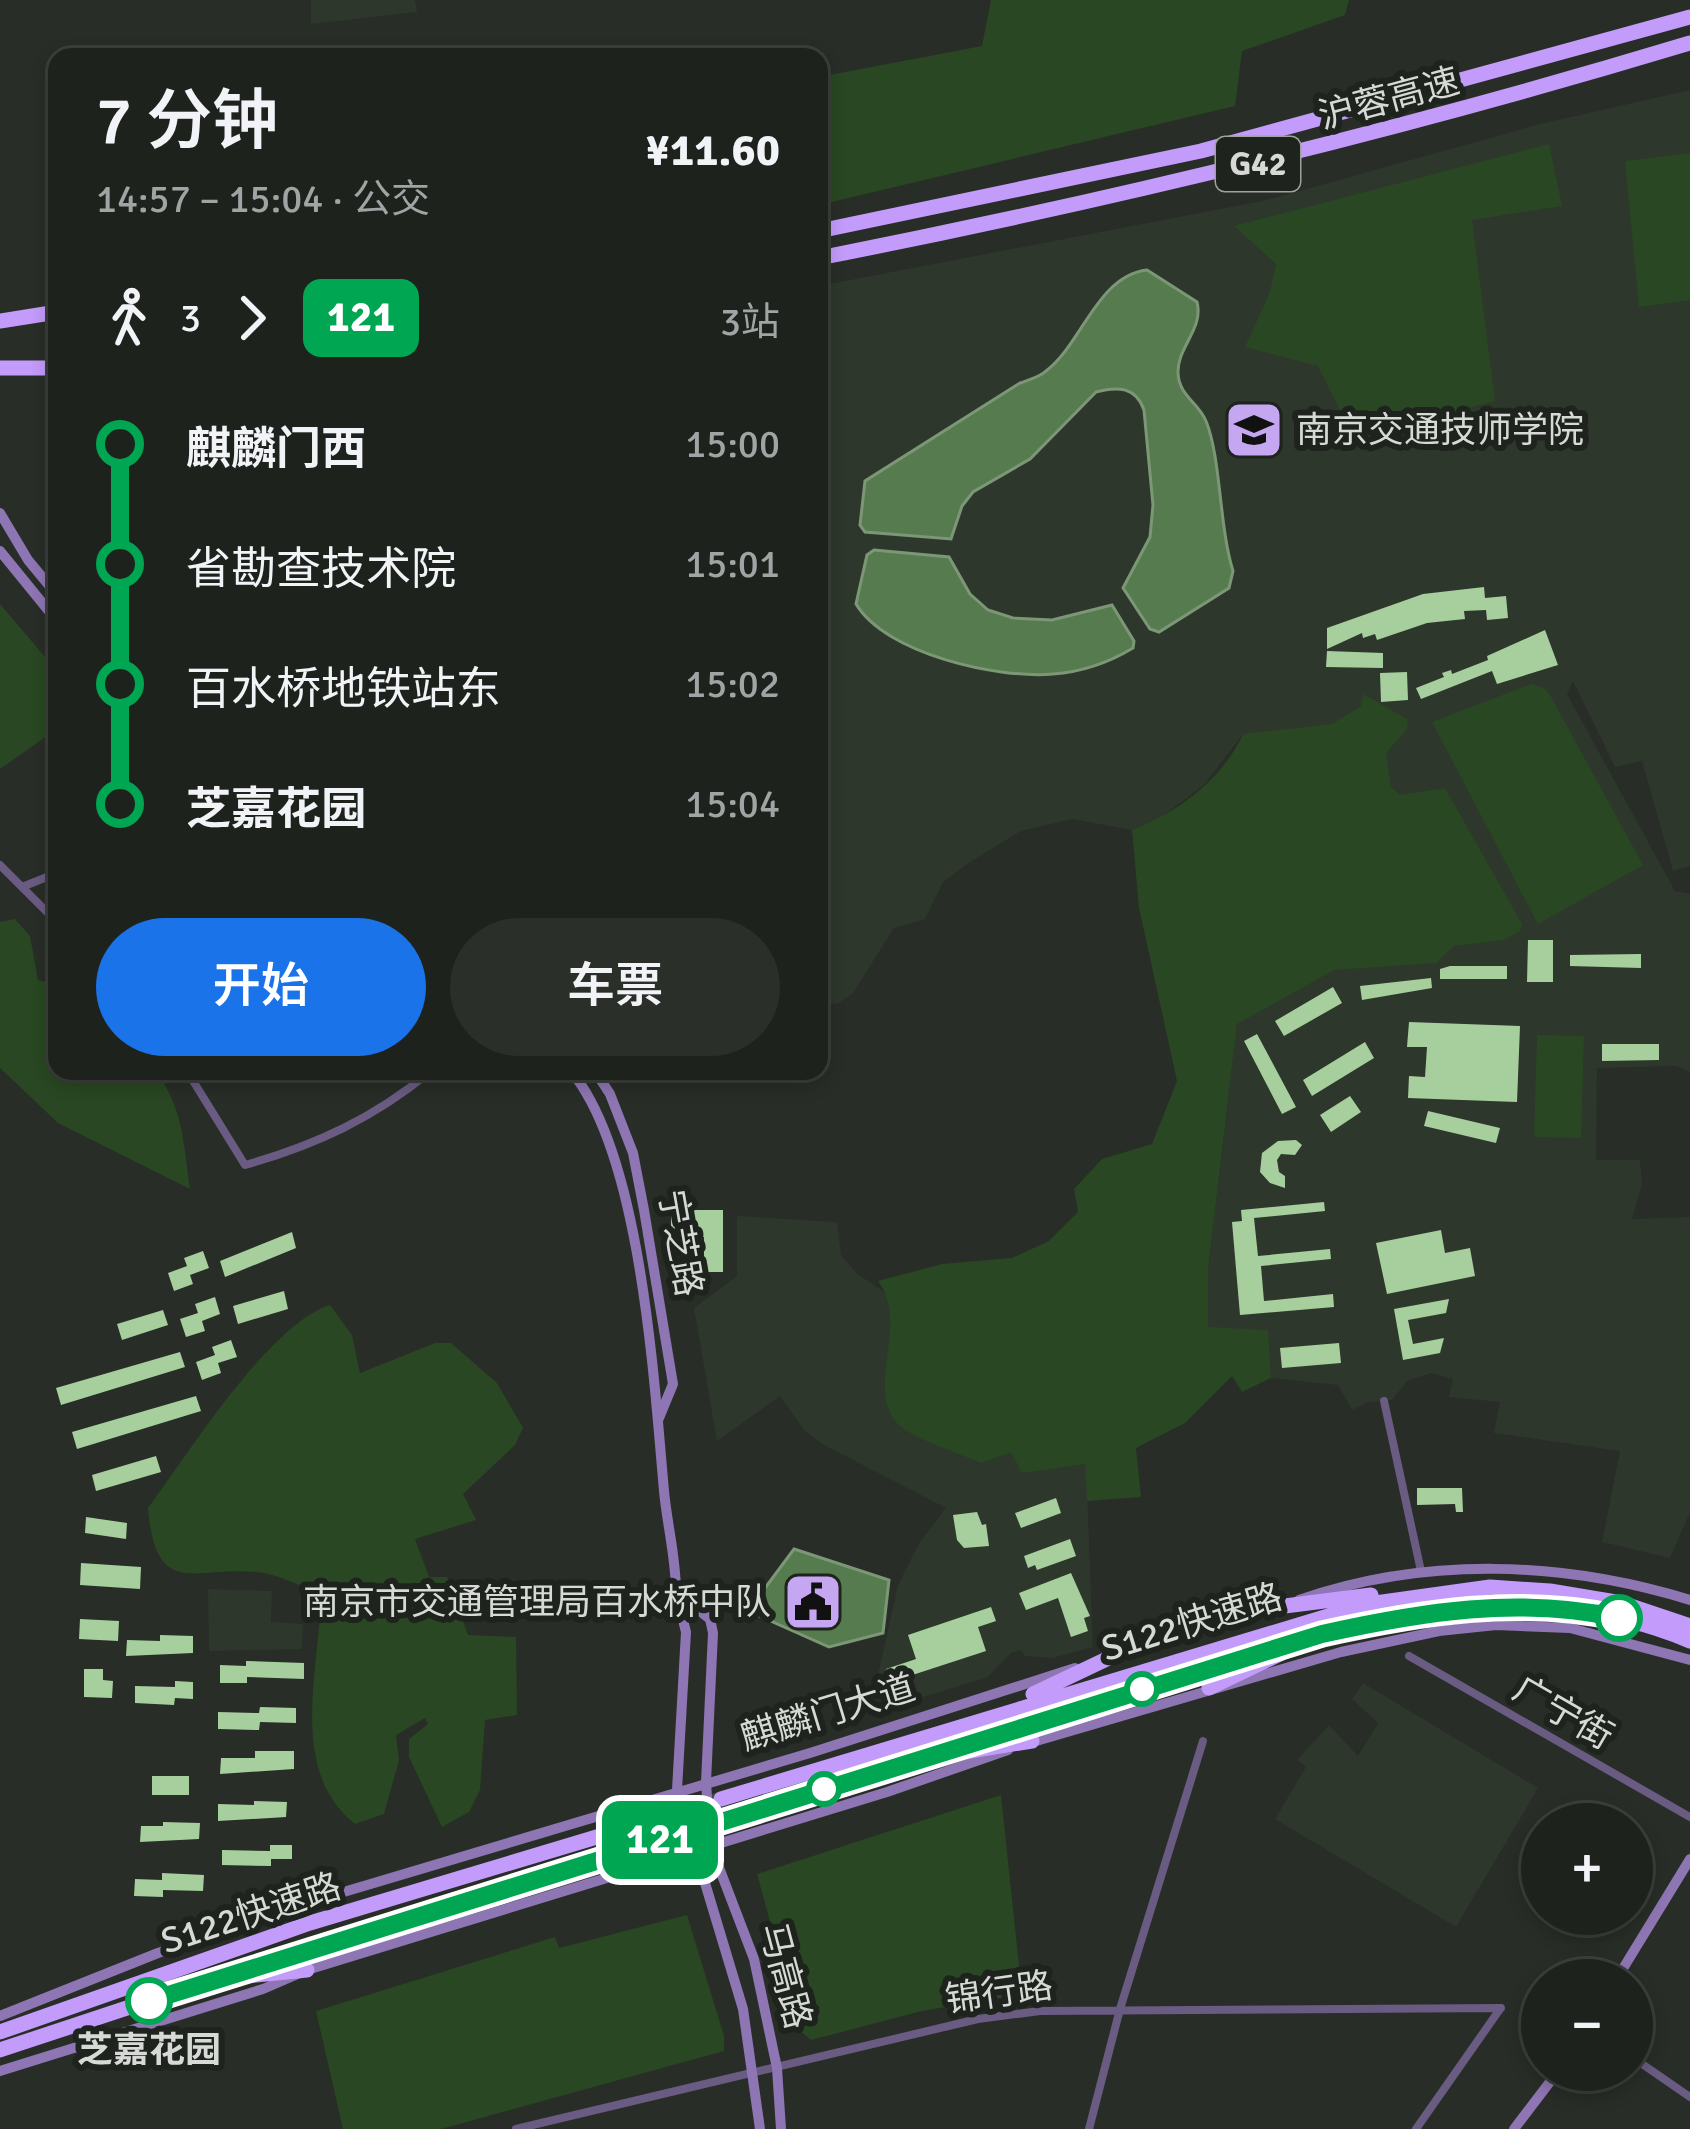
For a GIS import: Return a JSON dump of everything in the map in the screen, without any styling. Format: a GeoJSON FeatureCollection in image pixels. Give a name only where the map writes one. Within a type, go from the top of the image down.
{"type":"FeatureCollection","features":[{"type":"Feature","properties":{"kind":"highway","name":"沪蓉高速"},"geometry":{"type":"LineString","coordinates":[[828,229],[1201,151],[1690,17]]}},
{"type":"Feature","properties":{"kind":"highway","name":"沪蓉高速"},"geometry":{"type":"LineString","coordinates":[[828,256],[1252,166],[1690,43]]}},
{"type":"Feature","properties":{"kind":"highway"},"geometry":{"type":"LineString","coordinates":[[0,321],[48,313]]}},
{"type":"Feature","properties":{"kind":"highway"},"geometry":{"type":"LineString","coordinates":[[0,368],[48,368]]}},
{"type":"Feature","properties":{"kind":"highway","name":"S122快速路"},"geometry":{"type":"LineString","coordinates":[[721,1799],[990,1714],[1368,1604],[1434,1592],[1490,1587],[1550,1591],[1622,1603],[1690,1626]]}},
{"type":"Feature","properties":{"kind":"highway"},"geometry":{"type":"LineString","coordinates":[[1276,1607],[1434,1592]]}},
{"type":"Feature","properties":{"kind":"highway","name":"S122快速路"},"geometry":{"type":"LineString","coordinates":[[726,1820],[1322,1634],[1437,1611],[1509,1606],[1590,1611],[1690,1641]]}},
{"type":"Feature","properties":{"kind":"highway"},"geometry":{"type":"LineString","coordinates":[[1209,1688],[1322,1634]]}},
{"type":"Feature","properties":{"kind":"highway"},"geometry":{"type":"LineString","coordinates":[[990,1714],[1112,1657]]}},
{"type":"Feature","properties":{"kind":"highway"},"geometry":{"type":"LineString","coordinates":[[914,1760],[1032,1741]]}},
{"type":"Feature","properties":{"kind":"highway","name":"S122快速路"},"geometry":{"type":"LineString","coordinates":[[0,2050],[310,1923],[660,1818]]}},
{"type":"Feature","properties":{"kind":"highway","name":"S122快速路"},"geometry":{"type":"LineString","coordinates":[[0,2032],[213,1980],[665,1838]]}},
{"type":"Feature","properties":{"kind":"highway"},"geometry":{"type":"LineString","coordinates":[[213,1980],[307,1970]]}},
{"type":"Feature","properties":{"kind":"street"},"geometry":{"type":"LineString","coordinates":[[0,513],[48,582]]}},
{"type":"Feature","properties":{"kind":"street"},"geometry":{"type":"LineString","coordinates":[[0,550],[48,610]]}},
{"type":"Feature","properties":{"kind":"street"},"geometry":{"type":"LineString","coordinates":[[0,865],[48,913]]}},
{"type":"Feature","properties":{"kind":"street"},"geometry":{"type":"LineString","coordinates":[[22,887],[48,877]]}},
{"type":"Feature","properties":{"kind":"street"},"geometry":{"type":"LineString","coordinates":[[193,1080],[245,1165],[334,1137],[389,1106],[420,1080]]}},
{"type":"Feature","properties":{"kind":"street","name":"宁芝路"},"geometry":{"type":"LineString","coordinates":[[578,1080],[589,1093],[620,1176],[655,1379],[676,1592],[686,1632],[677,1790]]}},
{"type":"Feature","properties":{"kind":"street","name":"宁芝路"},"geometry":{"type":"LineString","coordinates":[[600,1080],[633,1154],[668,1344],[674,1384],[658,1421]]}},
{"type":"Feature","properties":{"kind":"street"},"geometry":{"type":"LineString","coordinates":[[1384,1401],[1421,1571]]}},
{"type":"Feature","properties":{"kind":"street","name":"麒麟门大道"},"geometry":{"type":"LineString","coordinates":[[0,2016],[213,1933],[1339,1588],[1421,1571],[1491,1568],[1593,1576],[1690,1600]]}},
{"type":"Feature","properties":{"kind":"street"},"geometry":{"type":"LineString","coordinates":[[676,1592],[710,1619],[713,1633],[706,1782]]}},
{"type":"Feature","properties":{"kind":"street"},"geometry":{"type":"LineString","coordinates":[[0,2072],[263,1989],[307,1970],[886,1792],[1032,1741],[1390,1639],[1496,1625],[1570,1628],[1690,1660]]}},
{"type":"Feature","properties":{"kind":"street","name":"广宁街"},"geometry":{"type":"LineString","coordinates":[[1409,1656],[1690,1817]]}},
{"type":"Feature","properties":{"kind":"street"},"geometry":{"type":"LineString","coordinates":[[1089,2129],[1120,2009],[1203,1741]]}},
{"type":"Feature","properties":{"kind":"street","name":"马高路"},"geometry":{"type":"LineString","coordinates":[[706,1782],[710,1844],[754,1959],[776,2068],[781,2129]]}},
{"type":"Feature","properties":{"kind":"street","name":"马高路"},"geometry":{"type":"LineString","coordinates":[[677,1790],[733,1968],[755,2072],[760,2129]]}},
{"type":"Feature","properties":{"kind":"street"},"geometry":{"type":"LineString","coordinates":[[1629,1959],[1690,1858]]}},
{"type":"Feature","properties":{"kind":"street","name":"锦行路"},"geometry":{"type":"LineString","coordinates":[[516,2129],[978,2019],[1040,2011],[1501,2008],[1415,2129]]}},
{"type":"Feature","properties":{"kind":"street"},"geometry":{"type":"LineString","coordinates":[[1653,2071],[1690,2097]]}},
{"type":"Feature","properties":{"kind":"street"},"geometry":{"type":"LineString","coordinates":[[1514,2129],[1542,2091]]}},
{"type":"Feature","properties":{"kind":"shaded area"},"geometry":{"type":"Polygon","coordinates":[[[311,0],[415,0],[417,12],[311,24],[311,0]]]}},
{"type":"Feature","properties":{"kind":"shaded area"},"geometry":{"type":"Polygon","coordinates":[[[991,0],[1349,0],[1345,15],[1242,51],[1235,106],[828,203],[828,75],[982,46],[991,0]]]}},
{"type":"Feature","properties":{"kind":"shaded area"},"geometry":{"type":"Polygon","coordinates":[[[1690,90],[1690,866],[1673,871],[1642,761],[1615,767],[1573,681],[1567,694],[1675,891],[1690,894],[1690,1072],[1676,1066],[1597,1068],[1596,1160],[1640,1160],[1642,1184],[1632,1219],[1690,1217],[1690,1512],[1670,1558],[1602,1542],[1620,1451],[1494,1433],[1500,1402],[1449,1397],[1453,1379],[1431,1373],[1407,1381],[1392,1400],[1368,1402],[1352,1410],[1338,1385],[1271,1378],[1267,1330],[1207,1328],[1208,1271],[1237,1024],[1243,734],[1203,786],[1157,820],[1132,830],[1072,819],[1021,831],[970,862],[943,882],[925,919],[894,928],[853,993],[837,1004],[828,1004],[828,284],[1267,200],[1540,124],[1690,90]]]}},
{"type":"Feature","properties":{"kind":"shaded area"},"geometry":{"type":"Polygon","coordinates":[[[1549,144],[1562,206],[1472,220],[1495,401],[1435,416],[1343,416],[1318,366],[1245,347],[1270,292],[1276,264],[1234,226],[1549,144]]]}},
{"type":"Feature","properties":{"kind":"shaded area"},"geometry":{"type":"Polygon","coordinates":[[[1690,153],[1690,300],[1639,307],[1625,161],[1690,153]]]}},
{"type":"Feature","properties":{"kind":"shaded area"},"geometry":{"type":"Polygon","coordinates":[[[1147,270],[1197,302],[1197,321],[1178,373],[1211,436],[1233,571],[1229,588],[1159,632],[1150,629],[1123,588],[1150,537],[1153,505],[1144,410],[1136,397],[1119,389],[1096,392],[1030,459],[973,492],[962,506],[951,539],[865,532],[860,525],[865,481],[1043,373],[1115,285],[1147,270]]]}},
{"type":"Feature","properties":{"kind":"shaded area"},"geometry":{"type":"Polygon","coordinates":[[[874,550],[949,557],[970,594],[988,610],[1013,618],[1052,620],[1112,605],[1134,641],[1133,648],[1064,673],[1003,672],[945,660],[892,637],[856,604],[867,555],[874,550]]]}},
{"type":"Feature","properties":{"kind":"shaded area"},"geometry":{"type":"Polygon","coordinates":[[[0,604],[48,660],[48,735],[0,769],[0,604]]]}},
{"type":"Feature","properties":{"kind":"shaded area"},"geometry":{"type":"Polygon","coordinates":[[[1531,684],[1550,695],[1643,865],[1538,924],[1432,722],[1531,684]]]}},
{"type":"Feature","properties":{"kind":"shaded area"},"geometry":{"type":"Polygon","coordinates":[[[1363,694],[1407,719],[1408,728],[1386,753],[1391,787],[1400,795],[1445,788],[1522,924],[1520,931],[1504,940],[1454,946],[1436,963],[1334,970],[1237,1024],[1208,1270],[1208,1327],[1268,1330],[1271,1378],[1242,1392],[1232,1376],[1185,1423],[1136,1448],[1141,1497],[1087,1501],[1085,1464],[1022,1473],[1011,1452],[981,1463],[904,1429],[888,1408],[885,1392],[890,1316],[878,1281],[942,1264],[1012,1258],[1049,1241],[1078,1212],[1074,1189],[1102,1159],[1152,1144],[1177,1081],[1139,908],[1132,830],[1166,814],[1211,780],[1243,734],[1332,724],[1361,706],[1363,694]]]}},
{"type":"Feature","properties":{"kind":"shaded area"},"geometry":{"type":"Polygon","coordinates":[[[15,919],[30,936],[38,980],[48,983],[48,1080],[161,1080],[177,1112],[190,1189],[58,1123],[0,1068],[0,922],[15,919]]]}},
{"type":"Feature","properties":{"kind":"shaded area"},"geometry":{"type":"Polygon","coordinates":[[[1537,1035],[1584,1036],[1581,1138],[1534,1137],[1537,1035]]]}},
{"type":"Feature","properties":{"kind":"shaded area"},"geometry":{"type":"Polygon","coordinates":[[[737,1216],[837,1222],[841,1255],[856,1273],[889,1295],[893,1312],[887,1404],[1011,1452],[1086,1463],[1093,1647],[1052,1658],[1025,1656],[1021,1650],[1011,1653],[988,1677],[901,1704],[897,1692],[883,1696],[878,1675],[898,1585],[919,1543],[946,1508],[822,1444],[804,1430],[780,1396],[717,1441],[694,1308],[737,1276],[737,1216]]]}},
{"type":"Feature","properties":{"kind":"shaded area"},"geometry":{"type":"Polygon","coordinates":[[[330,1305],[352,1335],[360,1373],[435,1343],[451,1343],[497,1383],[523,1428],[515,1445],[463,1494],[476,1520],[415,1539],[429,1577],[447,1577],[468,1635],[516,1637],[517,1715],[485,1720],[480,1790],[469,1812],[442,1827],[409,1757],[409,1739],[428,1724],[425,1718],[396,1735],[399,1760],[384,1814],[355,1824],[334,1802],[321,1776],[312,1717],[321,1594],[265,1573],[182,1572],[159,1556],[152,1537],[148,1508],[231,1394],[281,1338],[330,1305]]]}},
{"type":"Feature","properties":{"kind":"shaded area"},"geometry":{"type":"Polygon","coordinates":[[[794,1549],[889,1580],[883,1633],[829,1647],[748,1611],[794,1549]]]}},
{"type":"Feature","properties":{"kind":"shaded area"},"geometry":{"type":"Polygon","coordinates":[[[208,1589],[272,1591],[271,1622],[303,1624],[302,1649],[209,1651],[208,1589]]]}},
{"type":"Feature","properties":{"kind":"shaded area"},"geometry":{"type":"Polygon","coordinates":[[[1363,1683],[1538,1788],[1529,1803],[1521,1803],[1521,1817],[1456,1927],[1275,1819],[1306,1767],[1297,1760],[1329,1725],[1358,1756],[1378,1723],[1352,1699],[1363,1683]]]}},
{"type":"Feature","properties":{"kind":"shaded area"},"geometry":{"type":"Polygon","coordinates":[[[1001,1795],[1022,1994],[922,2011],[811,2040],[800,2031],[757,1874],[1001,1795]]]}},
{"type":"Feature","properties":{"kind":"shaded area"},"geometry":{"type":"Polygon","coordinates":[[[687,1915],[724,2036],[724,2051],[441,2129],[343,2129],[316,2011],[555,1937],[559,1948],[687,1915]]]}},
{"type":"Feature","properties":{"kind":"building"},"geometry":{"type":"Polygon","coordinates":[[[1484,587],[1485,598],[1506,596],[1508,618],[1487,620],[1486,610],[1464,611],[1465,619],[1427,623],[1377,640],[1375,634],[1363,638],[1362,633],[1327,649],[1327,628],[1423,594],[1484,587]]]}},
{"type":"Feature","properties":{"kind":"building"},"geometry":{"type":"Polygon","coordinates":[[[1545,630],[1558,665],[1497,684],[1492,671],[1421,699],[1416,688],[1444,677],[1442,673],[1451,670],[1452,674],[1488,660],[1487,656],[1545,630]]]}},
{"type":"Feature","properties":{"kind":"building"},"geometry":{"type":"Polygon","coordinates":[[[1327,651],[1383,653],[1383,668],[1326,667],[1327,651]]]}},
{"type":"Feature","properties":{"kind":"building"},"geometry":{"type":"Polygon","coordinates":[[[1407,672],[1408,700],[1381,702],[1380,673],[1407,672]]]}},
{"type":"Feature","properties":{"kind":"building"},"geometry":{"type":"Polygon","coordinates":[[[1528,940],[1553,940],[1553,982],[1527,982],[1528,940]]]}},
{"type":"Feature","properties":{"kind":"building"},"geometry":{"type":"Polygon","coordinates":[[[1641,954],[1641,968],[1570,966],[1570,955],[1641,954]]]}},
{"type":"Feature","properties":{"kind":"building"},"geometry":{"type":"Polygon","coordinates":[[[1507,966],[1507,979],[1440,979],[1440,969],[1507,966]]]}},
{"type":"Feature","properties":{"kind":"building"},"geometry":{"type":"Polygon","coordinates":[[[1431,978],[1432,988],[1362,1000],[1360,986],[1431,978]]]}},
{"type":"Feature","properties":{"kind":"building"},"geometry":{"type":"Polygon","coordinates":[[[1333,987],[1342,1003],[1284,1036],[1275,1021],[1333,987]]]}},
{"type":"Feature","properties":{"kind":"building"},"geometry":{"type":"Polygon","coordinates":[[[1409,1022],[1520,1026],[1517,1102],[1408,1098],[1409,1076],[1425,1077],[1427,1047],[1407,1047],[1409,1022]]]}},
{"type":"Feature","properties":{"kind":"building"},"geometry":{"type":"Polygon","coordinates":[[[1257,1034],[1296,1107],[1282,1114],[1244,1041],[1257,1034]]]}},
{"type":"Feature","properties":{"kind":"building"},"geometry":{"type":"Polygon","coordinates":[[[1365,1042],[1374,1058],[1312,1096],[1303,1080],[1365,1042]]]}},
{"type":"Feature","properties":{"kind":"building"},"geometry":{"type":"Polygon","coordinates":[[[1602,1044],[1659,1044],[1659,1060],[1602,1061],[1602,1044]]]}},
{"type":"Feature","properties":{"kind":"building"},"geometry":{"type":"Polygon","coordinates":[[[1350,1096],[1361,1112],[1331,1132],[1320,1115],[1350,1096]]]}},
{"type":"Feature","properties":{"kind":"building"},"geometry":{"type":"Polygon","coordinates":[[[1428,1111],[1500,1128],[1496,1143],[1424,1126],[1428,1111]]]}},
{"type":"Feature","properties":{"kind":"building"},"geometry":{"type":"Polygon","coordinates":[[[1296,1140],[1302,1145],[1295,1155],[1281,1154],[1277,1160],[1285,1188],[1270,1183],[1260,1172],[1262,1153],[1278,1141],[1296,1140]]]}},
{"type":"Feature","properties":{"kind":"building"},"geometry":{"type":"Polygon","coordinates":[[[1324,1202],[1325,1211],[1254,1218],[1258,1256],[1330,1249],[1331,1259],[1261,1266],[1264,1301],[1333,1294],[1334,1307],[1240,1315],[1232,1222],[1242,1221],[1241,1210],[1324,1202]]]}},
{"type":"Feature","properties":{"kind":"building"},"geometry":{"type":"Polygon","coordinates":[[[671,1210],[723,1210],[723,1272],[704,1272],[704,1237],[671,1237],[671,1210]]]}},
{"type":"Feature","properties":{"kind":"building"},"geometry":{"type":"Polygon","coordinates":[[[1441,1230],[1445,1253],[1470,1248],[1475,1276],[1387,1294],[1376,1243],[1441,1230]]]}},
{"type":"Feature","properties":{"kind":"building"},"geometry":{"type":"Polygon","coordinates":[[[292,1232],[296,1248],[225,1277],[220,1261],[292,1232]]]}},
{"type":"Feature","properties":{"kind":"building"},"geometry":{"type":"Polygon","coordinates":[[[203,1251],[209,1268],[190,1275],[193,1284],[174,1291],[168,1273],[187,1266],[184,1258],[203,1251]]]}},
{"type":"Feature","properties":{"kind":"building"},"geometry":{"type":"Polygon","coordinates":[[[284,1291],[288,1309],[238,1324],[233,1306],[284,1291]]]}},
{"type":"Feature","properties":{"kind":"building"},"geometry":{"type":"Polygon","coordinates":[[[215,1297],[220,1314],[202,1321],[205,1331],[186,1337],[180,1319],[198,1313],[195,1304],[215,1297]]]}},
{"type":"Feature","properties":{"kind":"building"},"geometry":{"type":"Polygon","coordinates":[[[1449,1299],[1446,1313],[1408,1320],[1413,1344],[1444,1338],[1440,1353],[1403,1360],[1394,1309],[1449,1299]]]}},
{"type":"Feature","properties":{"kind":"building"},"geometry":{"type":"Polygon","coordinates":[[[163,1310],[168,1325],[122,1340],[117,1324],[163,1310]]]}},
{"type":"Feature","properties":{"kind":"building"},"geometry":{"type":"Polygon","coordinates":[[[231,1340],[237,1357],[218,1363],[221,1373],[202,1380],[196,1362],[215,1355],[212,1347],[231,1340]]]}},
{"type":"Feature","properties":{"kind":"building"},"geometry":{"type":"Polygon","coordinates":[[[1339,1343],[1341,1363],[1282,1368],[1280,1348],[1339,1343]]]}},
{"type":"Feature","properties":{"kind":"building"},"geometry":{"type":"Polygon","coordinates":[[[180,1352],[185,1367],[61,1405],[56,1388],[180,1352]]]}},
{"type":"Feature","properties":{"kind":"building"},"geometry":{"type":"Polygon","coordinates":[[[196,1396],[201,1411],[77,1449],[72,1432],[196,1396]]]}},
{"type":"Feature","properties":{"kind":"building"},"geometry":{"type":"Polygon","coordinates":[[[156,1456],[161,1472],[96,1491],[92,1475],[156,1456]]]}},
{"type":"Feature","properties":{"kind":"building"},"geometry":{"type":"Polygon","coordinates":[[[1417,1488],[1462,1488],[1463,1512],[1456,1512],[1455,1504],[1417,1505],[1417,1488]]]}},
{"type":"Feature","properties":{"kind":"building"},"geometry":{"type":"Polygon","coordinates":[[[1056,1498],[1061,1513],[1021,1528],[1015,1513],[1056,1498]]]}},
{"type":"Feature","properties":{"kind":"building"},"geometry":{"type":"Polygon","coordinates":[[[977,1512],[982,1525],[986,1524],[989,1546],[964,1548],[957,1540],[953,1515],[977,1512]]]}},
{"type":"Feature","properties":{"kind":"building"},"geometry":{"type":"Polygon","coordinates":[[[86,1517],[127,1523],[126,1539],[85,1533],[86,1517]]]}},
{"type":"Feature","properties":{"kind":"building"},"geometry":{"type":"Polygon","coordinates":[[[1070,1539],[1076,1556],[1037,1570],[1035,1565],[1028,1568],[1024,1556],[1070,1539]]]}},
{"type":"Feature","properties":{"kind":"building"},"geometry":{"type":"Polygon","coordinates":[[[81,1563],[141,1567],[140,1589],[80,1585],[81,1563]]]}},
{"type":"Feature","properties":{"kind":"building"},"geometry":{"type":"Polygon","coordinates":[[[1071,1573],[1090,1616],[1084,1618],[1088,1631],[1071,1637],[1058,1598],[1026,1610],[1019,1593],[1071,1573]]]}},
{"type":"Feature","properties":{"kind":"building"},"geometry":{"type":"Polygon","coordinates":[[[991,1607],[996,1621],[978,1627],[986,1651],[891,1682],[886,1669],[916,1659],[908,1635],[991,1607]]]}},
{"type":"Feature","properties":{"kind":"building"},"geometry":{"type":"Polygon","coordinates":[[[80,1619],[119,1621],[118,1641],[79,1639],[80,1619]]]}},
{"type":"Feature","properties":{"kind":"building"},"geometry":{"type":"Polygon","coordinates":[[[160,1635],[193,1636],[193,1653],[126,1656],[127,1640],[160,1641],[160,1635]]]}},
{"type":"Feature","properties":{"kind":"building"},"geometry":{"type":"Polygon","coordinates":[[[246,1661],[304,1663],[304,1679],[247,1677],[247,1683],[220,1683],[220,1665],[246,1666],[246,1661]]]}},
{"type":"Feature","properties":{"kind":"building"},"geometry":{"type":"Polygon","coordinates":[[[84,1669],[103,1669],[103,1680],[113,1681],[112,1698],[84,1697],[84,1669]]]}},
{"type":"Feature","properties":{"kind":"building"},"geometry":{"type":"Polygon","coordinates":[[[175,1681],[193,1682],[193,1699],[175,1698],[174,1705],[135,1703],[135,1686],[175,1687],[175,1681]]]}},
{"type":"Feature","properties":{"kind":"building"},"geometry":{"type":"Polygon","coordinates":[[[260,1707],[296,1708],[296,1723],[260,1722],[259,1730],[218,1729],[218,1712],[259,1713],[260,1707]]]}},
{"type":"Feature","properties":{"kind":"building"},"geometry":{"type":"Polygon","coordinates":[[[255,1751],[294,1751],[294,1769],[220,1774],[221,1758],[255,1758],[255,1751]]]}},
{"type":"Feature","properties":{"kind":"building"},"geometry":{"type":"Polygon","coordinates":[[[152,1776],[189,1776],[189,1795],[152,1795],[152,1776]]]}},
{"type":"Feature","properties":{"kind":"building"},"geometry":{"type":"Polygon","coordinates":[[[254,1801],[287,1802],[286,1817],[218,1821],[218,1804],[254,1805],[254,1801]]]}},
{"type":"Feature","properties":{"kind":"building"},"geometry":{"type":"Polygon","coordinates":[[[163,1822],[200,1823],[199,1839],[140,1842],[141,1826],[163,1826],[163,1822]]]}},
{"type":"Feature","properties":{"kind":"building"},"geometry":{"type":"Polygon","coordinates":[[[270,1845],[292,1845],[292,1859],[271,1859],[271,1866],[222,1865],[222,1850],[270,1851],[270,1845]]]}},
{"type":"Feature","properties":{"kind":"building"},"geometry":{"type":"Polygon","coordinates":[[[162,1873],[204,1875],[203,1891],[163,1890],[163,1897],[134,1896],[135,1879],[162,1880],[162,1873]]]}},
{"type":"Feature","properties":{"kind":"tunnel"},"geometry":{"type":"LineString","coordinates":[[660,1818],[718,1800]]}},
{"type":"Feature","properties":{"kind":"tunnel"},"geometry":{"type":"LineString","coordinates":[[665,1838],[726,1819]]}},
{"type":"Feature","properties":{"kind":"bus line","name":"121"},"geometry":{"type":"LineString","coordinates":[[149,2001],[1322,1634],[1478,1606],[1590,1611],[1619,1618]]}},
{"type":"Feature","properties":{"kind":"place","name":"南京交通技师学院"},"geometry":{"type":"Point","coordinates":[1254,430]}},
{"type":"Feature","properties":{"kind":"place","name":"南京市交通管理局百水桥中队"},"geometry":{"type":"Point","coordinates":[813,1602]}},
{"type":"Feature","properties":{"kind":"place","name":"芝嘉花园"},"geometry":{"type":"Point","coordinates":[149,2001]}}]}
